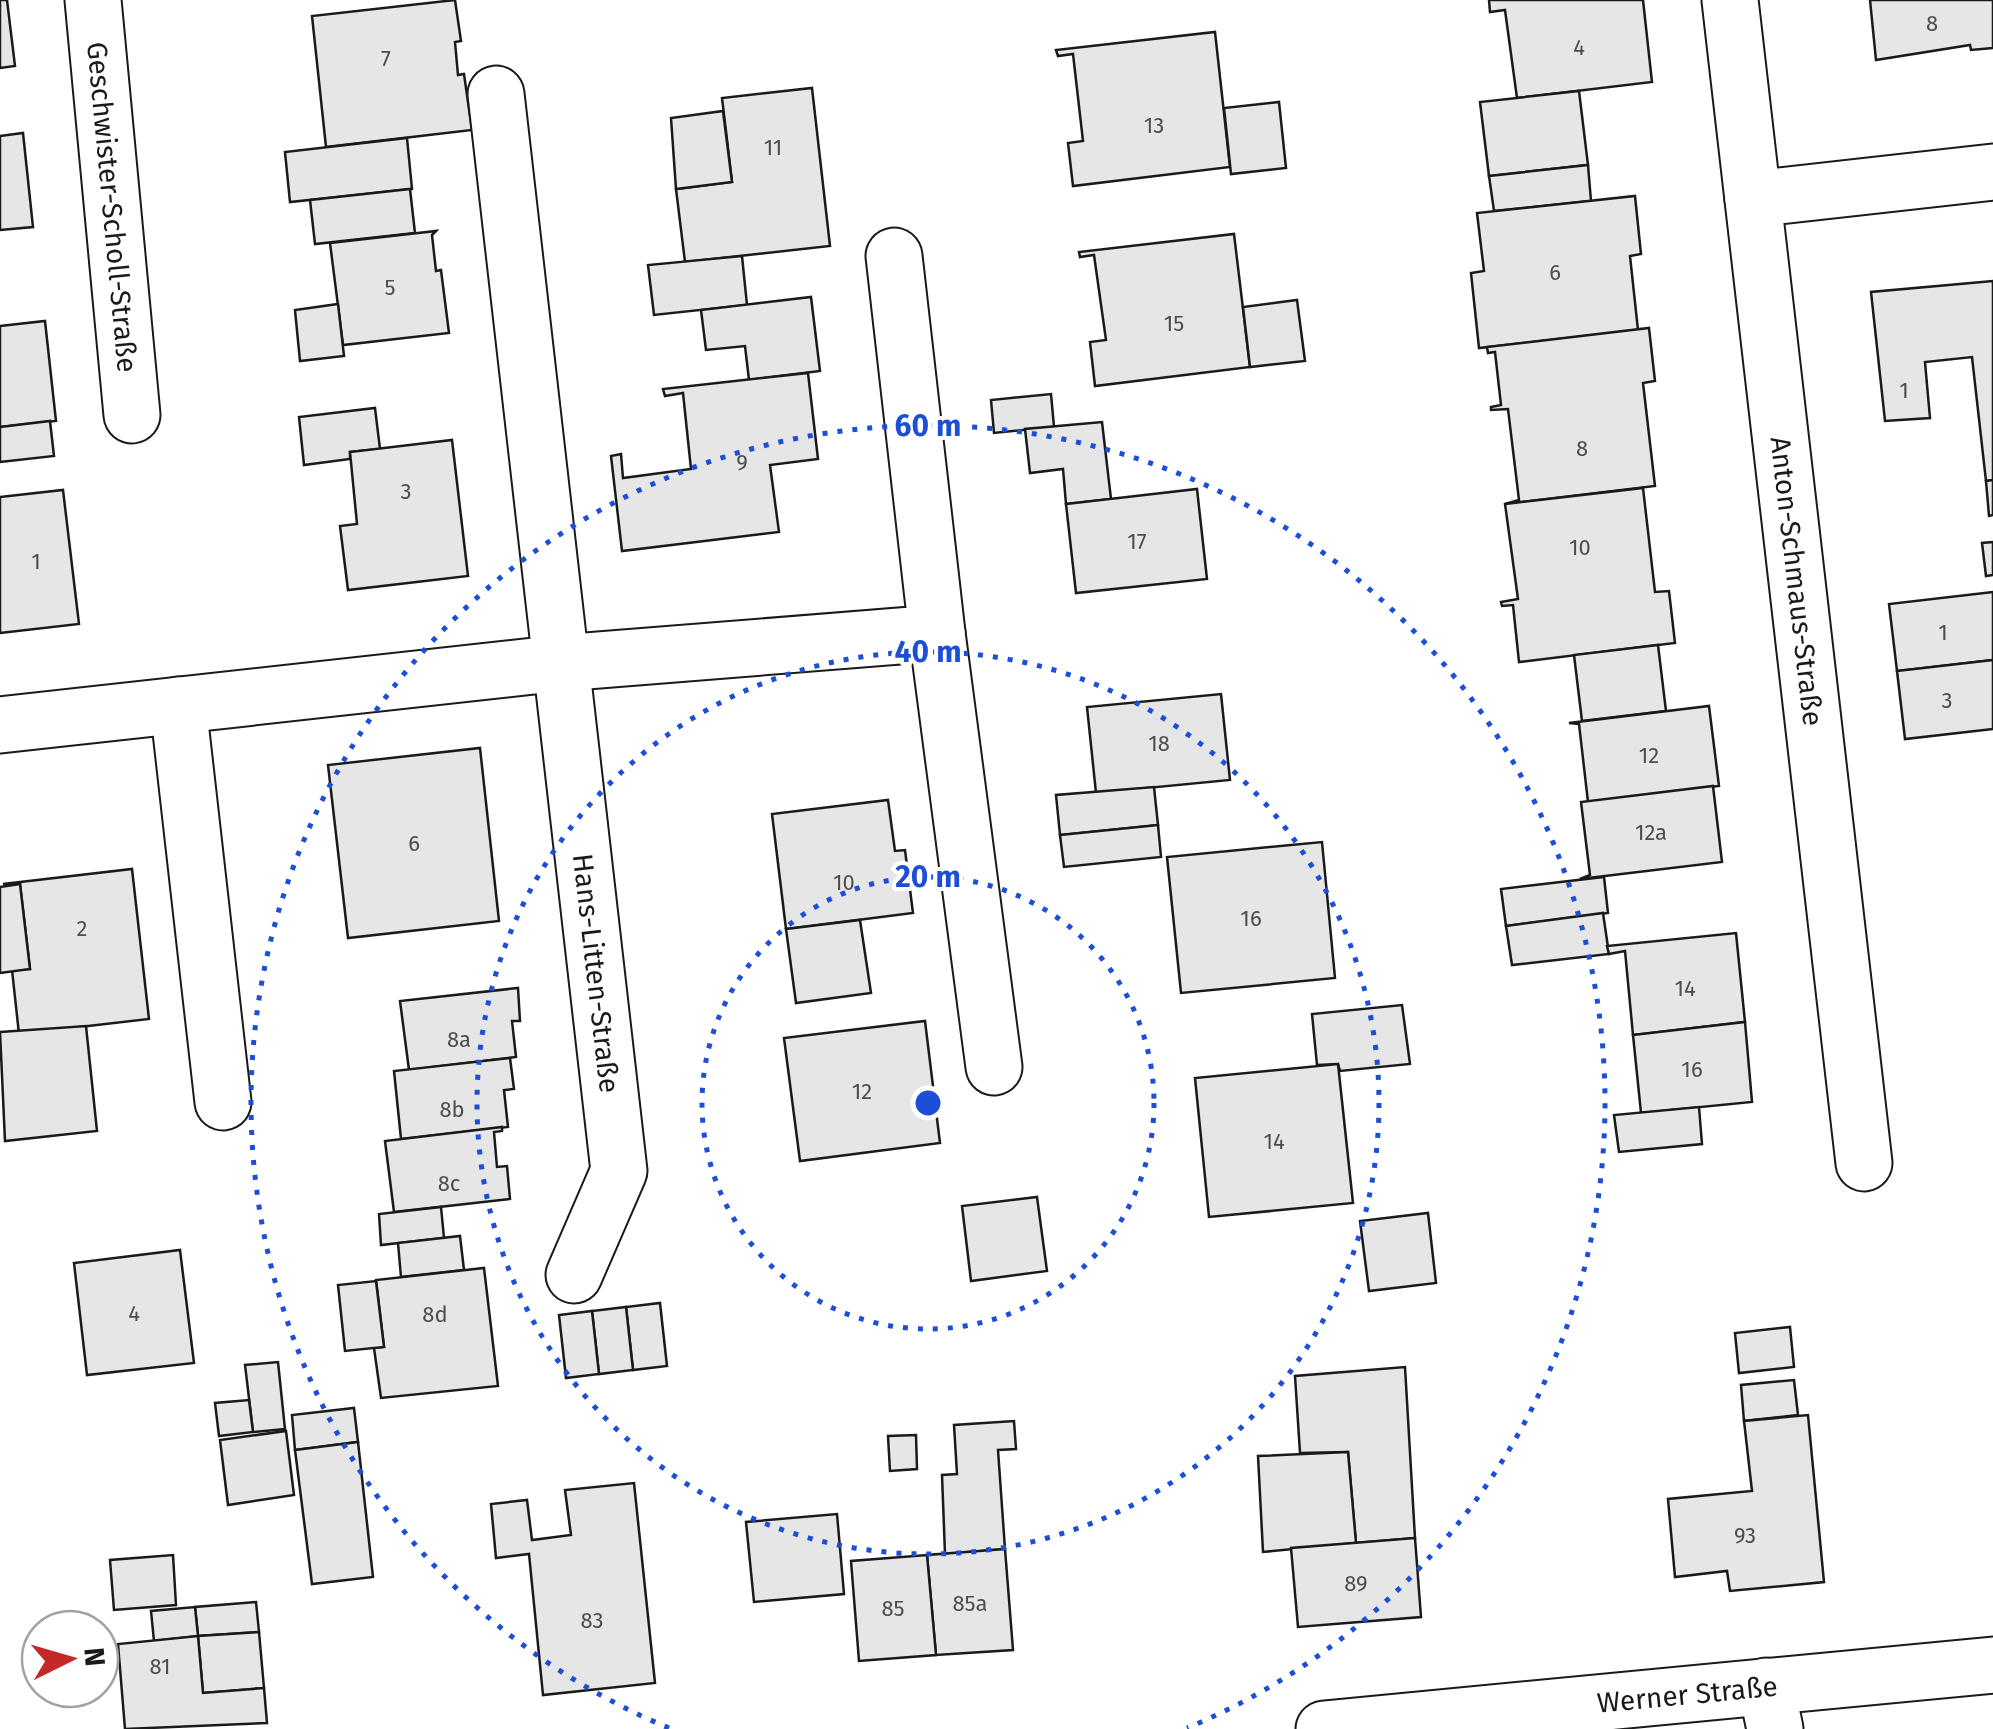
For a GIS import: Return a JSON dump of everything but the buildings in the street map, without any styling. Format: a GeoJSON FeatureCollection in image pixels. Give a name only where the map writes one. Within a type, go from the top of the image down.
{"type":"FeatureCollection","features":[{"type":"Feature","properties":{"kind":"street","name":"Geschwister-Scholl-Straße"},"geometry":{"type":"LineString","coordinates":[[93,0],[132,415]]}},
{"type":"Feature","properties":{"kind":"street","name":"Anton-Schmaus-Straße"},"geometry":{"type":"LineString","coordinates":[[1730,0],[1864,1164]]}},
{"type":"Feature","properties":{"kind":"street","name":"Hans-Litten-Straße"},"geometry":{"type":"LineString","coordinates":[[496,94],[619,1171],[574,1275]]}},
{"type":"Feature","properties":{"kind":"street"},"geometry":{"type":"LineString","coordinates":[[1753,199],[1993,172]]}},
{"type":"Feature","properties":{"kind":"street"},"geometry":{"type":"LineString","coordinates":[[894,256],[994,1067]]}},
{"type":"Feature","properties":{"kind":"street"},"geometry":{"type":"LineString","coordinates":[[0,725],[561,663],[938,633]]}},
{"type":"Feature","properties":{"kind":"street"},"geometry":{"type":"LineString","coordinates":[[178,705],[223,1102]]}},
{"type":"Feature","properties":{"kind":"street","name":"Werner Straße"},"geometry":{"type":"LineString","coordinates":[[1324,1729],[1770,1707],[1993,1665]]}}]}
